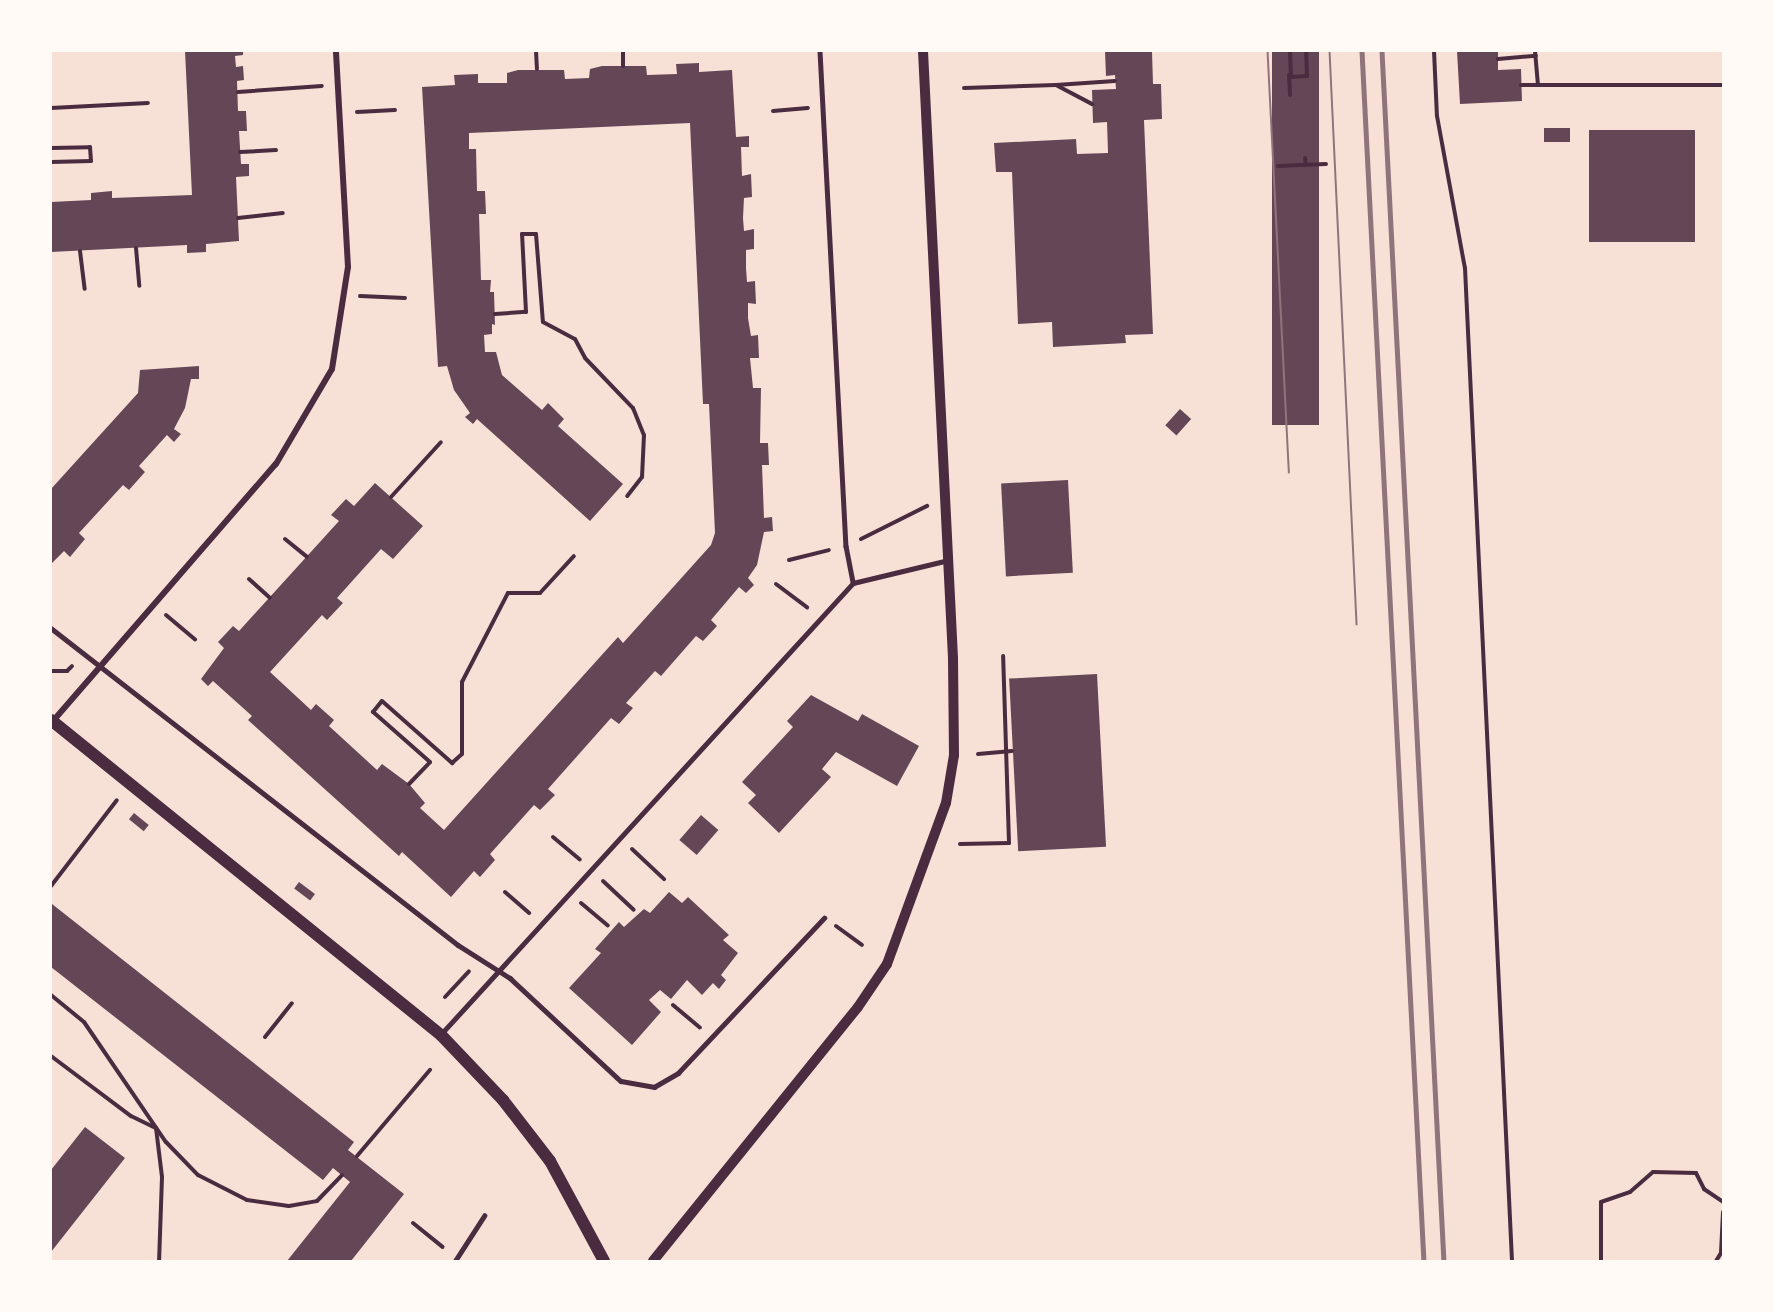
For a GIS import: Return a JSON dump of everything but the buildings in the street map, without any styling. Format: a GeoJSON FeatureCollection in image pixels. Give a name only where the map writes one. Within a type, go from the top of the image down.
{"type":"FeatureCollection","features":[{"type":"Feature","properties":{"kind":"main road"},"geometry":{"type":"LineString","coordinates":[[52,721],[441,1035],[502,1100],[550,1161],[604,1261]]}},
{"type":"Feature","properties":{"kind":"street"},"geometry":{"type":"LineString","coordinates":[[52,721],[276,464],[315,402],[332,369],[348,267],[336,51]]}},
{"type":"Feature","properties":{"kind":"street"},"geometry":{"type":"LineString","coordinates":[[653,1261],[858,1007],[887,964],[946,803],[954,755],[950,560],[923,51]]}},
{"type":"Feature","properties":{"kind":"lane"},"geometry":{"type":"LineString","coordinates":[[820,51],[846,546],[853,583]]}},
{"type":"Feature","properties":{"kind":"lane"},"geometry":{"type":"LineString","coordinates":[[441,1035],[820,616],[853,583],[950,560]]}},
{"type":"Feature","properties":{"kind":"lane"},"geometry":{"type":"LineString","coordinates":[[51,628],[498,971],[621,1081],[654,1088],[678,1073],[824,918]]}},
{"type":"Feature","properties":{"kind":"lane"},"geometry":{"type":"LineString","coordinates":[[456,1259],[484,1216]]}},
{"type":"Feature","properties":{"kind":"path"},"geometry":{"type":"LineString","coordinates":[[536,51],[537,69]]}},
{"type":"Feature","properties":{"kind":"path"},"geometry":{"type":"LineString","coordinates":[[623,51],[623,66]]}},
{"type":"Feature","properties":{"kind":"path"},"geometry":{"type":"LineString","coordinates":[[1289,51],[1292,77],[1307,76],[1306,51]]}},
{"type":"Feature","properties":{"kind":"path"},"geometry":{"type":"LineString","coordinates":[[1289,51],[1290,95]]}},
{"type":"Feature","properties":{"kind":"path"},"geometry":{"type":"LineString","coordinates":[[1434,51],[1437,116],[1465,268],[1512,1261]]}},
{"type":"Feature","properties":{"kind":"path"},"geometry":{"type":"LineString","coordinates":[[1498,59],[1535,53],[1538,83]]}},
{"type":"Feature","properties":{"kind":"path"},"geometry":{"type":"LineString","coordinates":[[964,88],[1056,86],[1115,81]]}},
{"type":"Feature","properties":{"kind":"path"},"geometry":{"type":"LineString","coordinates":[[1521,85],[1538,83],[1723,85]]}},
{"type":"Feature","properties":{"kind":"path"},"geometry":{"type":"LineString","coordinates":[[238,92],[338,85]]}},
{"type":"Feature","properties":{"kind":"path"},"geometry":{"type":"LineString","coordinates":[[1056,86],[1092,104]]}},
{"type":"Feature","properties":{"kind":"path"},"geometry":{"type":"LineString","coordinates":[[51,108],[148,103]]}},
{"type":"Feature","properties":{"kind":"path"},"geometry":{"type":"LineString","coordinates":[[773,111],[823,107]]}},
{"type":"Feature","properties":{"kind":"path"},"geometry":{"type":"LineString","coordinates":[[340,113],[395,110]]}},
{"type":"Feature","properties":{"kind":"path"},"geometry":{"type":"LineString","coordinates":[[51,148],[90,147],[91,161],[51,162]]}},
{"type":"Feature","properties":{"kind":"path"},"geometry":{"type":"LineString","coordinates":[[240,152],[276,150]]}},
{"type":"Feature","properties":{"kind":"path"},"geometry":{"type":"LineString","coordinates":[[1305,158],[1306,165]]}},
{"type":"Feature","properties":{"kind":"path"},"geometry":{"type":"LineString","coordinates":[[1278,166],[1326,164]]}},
{"type":"Feature","properties":{"kind":"path"},"geometry":{"type":"LineString","coordinates":[[238,218],[283,213]]}},
{"type":"Feature","properties":{"kind":"path"},"geometry":{"type":"LineString","coordinates":[[495,314],[526,312],[522,234],[536,234],[543,322],[574,339],[585,358],[633,408],[644,435],[642,477],[627,496]]}},
{"type":"Feature","properties":{"kind":"path"},"geometry":{"type":"LineString","coordinates":[[136,248],[139,286]]}},
{"type":"Feature","properties":{"kind":"path"},"geometry":{"type":"LineString","coordinates":[[80,251],[85,289]]}},
{"type":"Feature","properties":{"kind":"path"},"geometry":{"type":"LineString","coordinates":[[343,295],[405,298]]}},
{"type":"Feature","properties":{"kind":"path"},"geometry":{"type":"LineString","coordinates":[[391,497],[441,442]]}},
{"type":"Feature","properties":{"kind":"path"},"geometry":{"type":"LineString","coordinates":[[789,560],[846,546],[946,496]]}},
{"type":"Feature","properties":{"kind":"path"},"geometry":{"type":"LineString","coordinates":[[285,539],[307,557]]}},
{"type":"Feature","properties":{"kind":"path"},"geometry":{"type":"LineString","coordinates":[[409,784],[430,762],[373,712],[382,701],[452,764],[462,754],[462,682],[508,593],[540,593],[574,556]]}},
{"type":"Feature","properties":{"kind":"path"},"geometry":{"type":"LineString","coordinates":[[249,579],[270,598]]}},
{"type":"Feature","properties":{"kind":"path"},"geometry":{"type":"LineString","coordinates":[[776,584],[820,616]]}},
{"type":"Feature","properties":{"kind":"path"},"geometry":{"type":"LineString","coordinates":[[154,604],[195,639]]}},
{"type":"Feature","properties":{"kind":"path"},"geometry":{"type":"LineString","coordinates":[[960,844],[1008,843],[1003,656]]}},
{"type":"Feature","properties":{"kind":"path"},"geometry":{"type":"LineString","coordinates":[[978,754],[1012,751]]}},
{"type":"Feature","properties":{"kind":"path"},"geometry":{"type":"LineString","coordinates":[[51,886],[117,799]]}},
{"type":"Feature","properties":{"kind":"path"},"geometry":{"type":"LineString","coordinates":[[619,837],[664,879]]}},
{"type":"Feature","properties":{"kind":"path"},"geometry":{"type":"LineString","coordinates":[[505,892],[541,923]]}},
{"type":"Feature","properties":{"kind":"path"},"geometry":{"type":"LineString","coordinates":[[569,892],[608,926]]}},
{"type":"Feature","properties":{"kind":"path"},"geometry":{"type":"LineString","coordinates":[[824,918],[862,945]]}},
{"type":"Feature","properties":{"kind":"path"},"geometry":{"type":"LineString","coordinates":[[445,997],[480,959]]}},
{"type":"Feature","properties":{"kind":"path"},"geometry":{"type":"LineString","coordinates":[[51,996],[84,1022],[156,1128],[198,1175],[247,1200],[289,1206],[317,1201],[342,1175]]}},
{"type":"Feature","properties":{"kind":"path"},"geometry":{"type":"LineString","coordinates":[[266,1037],[292,1003]]}},
{"type":"Feature","properties":{"kind":"path"},"geometry":{"type":"LineString","coordinates":[[673,1005],[711,1038]]}},
{"type":"Feature","properties":{"kind":"path"},"geometry":{"type":"LineString","coordinates":[[51,1056],[131,1116],[156,1128]]}},
{"type":"Feature","properties":{"kind":"path"},"geometry":{"type":"LineString","coordinates":[[357,1156],[430,1070]]}},
{"type":"Feature","properties":{"kind":"path"},"geometry":{"type":"LineString","coordinates":[[156,1128],[162,1177],[159,1261]]}},
{"type":"Feature","properties":{"kind":"path"},"geometry":{"type":"LineString","coordinates":[[1601,1261],[1601,1202],[1630,1192],[1653,1172],[1696,1173],[1704,1189],[1723,1202]]}},
{"type":"Feature","properties":{"kind":"path"},"geometry":{"type":"LineString","coordinates":[[1716,1261],[1721,1253],[1723,1212]]}},
{"type":"Feature","properties":{"kind":"path"},"geometry":{"type":"LineString","coordinates":[[413,1223],[456,1259]]}},
{"type":"Feature","properties":{"kind":"tram line"},"geometry":{"type":"LineString","coordinates":[[1268,51],[1289,472]]}},
{"type":"Feature","properties":{"kind":"tram line"},"geometry":{"type":"LineString","coordinates":[[1330,51],[1357,624]]}},
{"type":"Feature","properties":{"kind":"railway"},"geometry":{"type":"LineString","coordinates":[[1362,51],[1424,1261]]}},
{"type":"Feature","properties":{"kind":"railway"},"geometry":{"type":"LineString","coordinates":[[1382,51],[1444,1261]]}}]}
